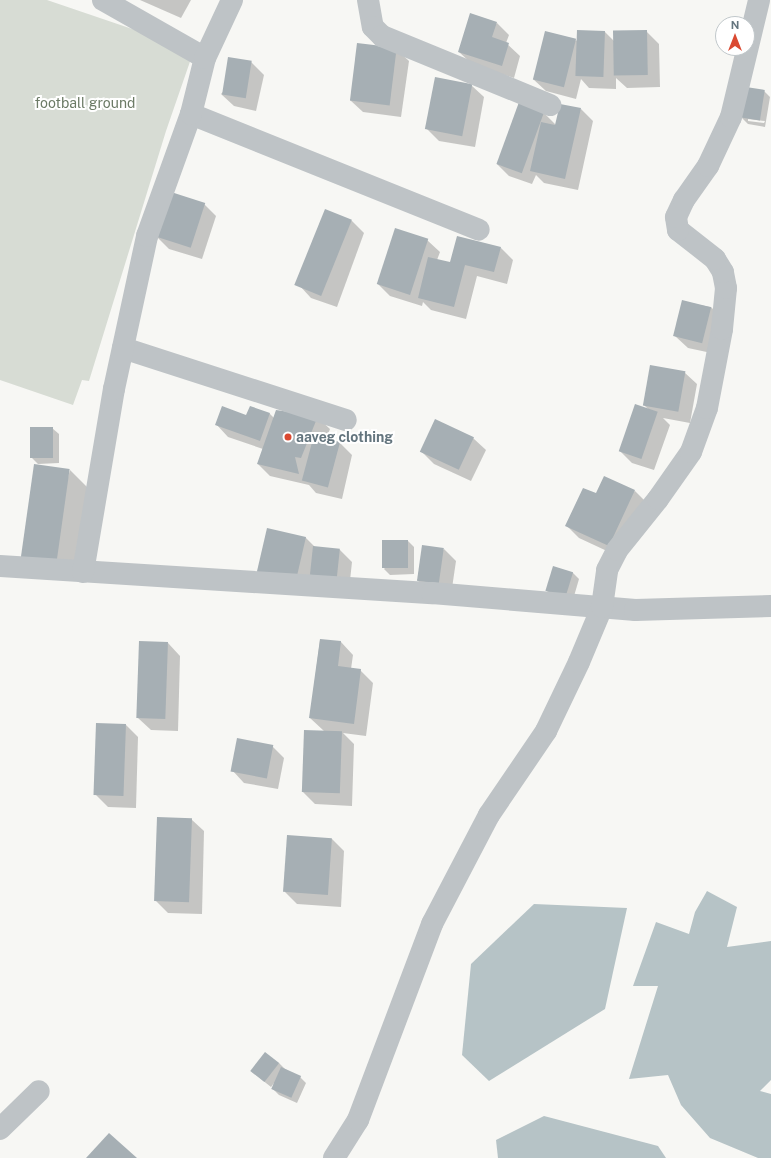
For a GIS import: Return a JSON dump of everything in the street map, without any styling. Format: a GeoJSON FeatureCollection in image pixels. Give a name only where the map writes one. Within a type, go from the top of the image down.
{"type":"FeatureCollection","features":[{"type":"Feature","properties":{"kind":"street"},"geometry":{"type":"LineString","coordinates":[[103,0],[205,58]]}},
{"type":"Feature","properties":{"kind":"street"},"geometry":{"type":"LineString","coordinates":[[83,572],[114,389],[147,236],[191,114],[205,58],[232,0]]}},
{"type":"Feature","properties":{"kind":"street"},"geometry":{"type":"LineString","coordinates":[[368,0],[373,27],[382,36],[550,105]]}},
{"type":"Feature","properties":{"kind":"street"},"geometry":{"type":"LineString","coordinates":[[334,1158],[358,1120],[432,924],[489,815],[546,731],[579,662],[602,607],[607,570],[616,550],[658,499],[691,452],[707,408],[722,329],[726,288],[723,272],[716,259],[678,230],[676,217],[684,200],[708,166],[731,117],[759,0]]}},
{"type":"Feature","properties":{"kind":"street"},"geometry":{"type":"LineString","coordinates":[[191,114],[479,230]]}},
{"type":"Feature","properties":{"kind":"street"},"geometry":{"type":"LineString","coordinates":[[123,348],[346,420]]}},
{"type":"Feature","properties":{"kind":"street"},"geometry":{"type":"LineString","coordinates":[[0,566],[432,593],[635,610],[771,606]]}},
{"type":"Feature","properties":{"kind":"street"},"geometry":{"type":"LineString","coordinates":[[0,1129],[39,1091]]}},
{"type":"Feature","properties":{"kind":"green space","name":"football ground"},"geometry":{"type":"Polygon","coordinates":[[[0,0],[47,0],[194,50],[166,131],[89,381],[82,380],[73,405],[0,380],[0,0]]]}},
{"type":"Feature","properties":{"kind":"shaded area"},"geometry":{"type":"Polygon","coordinates":[[[707,891],[737,907],[727,947],[771,941],[771,1080],[760,1091],[771,1094],[771,1158],[758,1158],[710,1138],[681,1105],[668,1075],[629,1079],[658,986],[633,986],[656,922],[689,934],[695,912],[707,891]]]}},
{"type":"Feature","properties":{"kind":"shaded area"},"geometry":{"type":"Polygon","coordinates":[[[534,904],[627,908],[605,1009],[489,1081],[462,1055],[471,964],[534,904]]]}},
{"type":"Feature","properties":{"kind":"shaded area"},"geometry":{"type":"Polygon","coordinates":[[[544,1116],[658,1146],[666,1158],[498,1158],[496,1140],[544,1116]]]}},
{"type":"Feature","properties":{"kind":"building"},"geometry":{"type":"Polygon","coordinates":[[[470,13],[497,22],[492,37],[509,43],[502,66],[458,52],[470,13]]]}},
{"type":"Feature","properties":{"kind":"building"},"geometry":{"type":"Polygon","coordinates":[[[577,30],[605,31],[603,77],[575,76],[577,30]]]}},
{"type":"Feature","properties":{"kind":"building"},"geometry":{"type":"Polygon","coordinates":[[[647,30],[648,75],[614,76],[613,31],[647,30]]]}},
{"type":"Feature","properties":{"kind":"building"},"geometry":{"type":"Polygon","coordinates":[[[545,31],[576,39],[564,87],[533,80],[545,31]]]}},
{"type":"Feature","properties":{"kind":"building"},"geometry":{"type":"Polygon","coordinates":[[[357,43],[397,48],[390,105],[350,101],[357,43]]]}},
{"type":"Feature","properties":{"kind":"building"},"geometry":{"type":"Polygon","coordinates":[[[228,57],[252,61],[246,98],[222,95],[228,57]]]}},
{"type":"Feature","properties":{"kind":"building"},"geometry":{"type":"Polygon","coordinates":[[[435,77],[472,84],[462,136],[425,129],[435,77]]]}},
{"type":"Feature","properties":{"kind":"building"},"geometry":{"type":"Polygon","coordinates":[[[746,87],[765,90],[760,121],[741,118],[746,87]]]}},
{"type":"Feature","properties":{"kind":"building"},"geometry":{"type":"Polygon","coordinates":[[[519,102],[544,111],[522,173],[496,164],[519,102]]]}},
{"type":"Feature","properties":{"kind":"building"},"geometry":{"type":"Polygon","coordinates":[[[560,104],[581,108],[565,179],[530,171],[541,122],[555,125],[560,104]]]}},
{"type":"Feature","properties":{"kind":"building"},"geometry":{"type":"Polygon","coordinates":[[[171,192],[205,203],[191,248],[156,237],[171,192]]]}},
{"type":"Feature","properties":{"kind":"building"},"geometry":{"type":"Polygon","coordinates":[[[325,209],[352,220],[321,296],[294,285],[325,209]]]}},
{"type":"Feature","properties":{"kind":"building"},"geometry":{"type":"Polygon","coordinates":[[[395,228],[428,239],[410,295],[377,284],[395,228]]]}},
{"type":"Feature","properties":{"kind":"building"},"geometry":{"type":"Polygon","coordinates":[[[457,236],[501,247],[494,272],[465,265],[454,307],[418,298],[428,257],[450,262],[457,236]]]}},
{"type":"Feature","properties":{"kind":"building"},"geometry":{"type":"Polygon","coordinates":[[[682,300],[711,307],[702,343],[673,336],[682,300]]]}},
{"type":"Feature","properties":{"kind":"building"},"geometry":{"type":"Polygon","coordinates":[[[650,365],[685,371],[678,412],[643,405],[650,365]]]}},
{"type":"Feature","properties":{"kind":"building"},"geometry":{"type":"Polygon","coordinates":[[[635,404],[658,412],[641,459],[619,451],[635,404]]]}},
{"type":"Feature","properties":{"kind":"building"},"geometry":{"type":"Polygon","coordinates":[[[222,406],[246,415],[250,406],[270,413],[260,441],[215,425],[222,406]]]}},
{"type":"Feature","properties":{"kind":"building","name":"aaveg clothing"},"geometry":{"type":"Polygon","coordinates":[[[276,410],[318,416],[301,458],[295,457],[299,474],[257,464],[276,410]]]}},
{"type":"Feature","properties":{"kind":"building"},"geometry":{"type":"Polygon","coordinates":[[[435,419],[474,437],[459,470],[420,452],[435,419]]]}},
{"type":"Feature","properties":{"kind":"building"},"geometry":{"type":"Polygon","coordinates":[[[30,427],[53,427],[53,458],[30,458],[30,427]]]}},
{"type":"Feature","properties":{"kind":"building"},"geometry":{"type":"Polygon","coordinates":[[[314,435],[340,442],[328,487],[302,480],[314,435]]]}},
{"type":"Feature","properties":{"kind":"building"},"geometry":{"type":"Polygon","coordinates":[[[34,464],[70,469],[56,563],[21,558],[34,464]]]}},
{"type":"Feature","properties":{"kind":"building"},"geometry":{"type":"Polygon","coordinates":[[[604,476],[635,490],[609,546],[565,526],[583,488],[596,493],[604,476]]]}},
{"type":"Feature","properties":{"kind":"building"},"geometry":{"type":"Polygon","coordinates":[[[267,528],[306,537],[296,581],[257,572],[267,528]]]}},
{"type":"Feature","properties":{"kind":"building"},"geometry":{"type":"Polygon","coordinates":[[[382,540],[408,540],[408,568],[382,568],[382,540]]]}},
{"type":"Feature","properties":{"kind":"building"},"geometry":{"type":"Polygon","coordinates":[[[422,545],[444,548],[439,584],[417,581],[422,545]]]}},
{"type":"Feature","properties":{"kind":"building"},"geometry":{"type":"Polygon","coordinates":[[[313,546],[340,549],[337,578],[310,575],[313,546]]]}},
{"type":"Feature","properties":{"kind":"building"},"geometry":{"type":"Polygon","coordinates":[[[553,566],[573,572],[565,597],[545,591],[553,566]]]}},
{"type":"Feature","properties":{"kind":"building"},"geometry":{"type":"Polygon","coordinates":[[[320,639],[341,641],[338,666],[361,669],[354,724],[309,718],[320,639]]]}},
{"type":"Feature","properties":{"kind":"building"},"geometry":{"type":"Polygon","coordinates":[[[139,641],[168,642],[165,719],[136,718],[139,641]]]}},
{"type":"Feature","properties":{"kind":"building"},"geometry":{"type":"Polygon","coordinates":[[[96,723],[126,724],[123,796],[93,795],[96,723]]]}},
{"type":"Feature","properties":{"kind":"building"},"geometry":{"type":"Polygon","coordinates":[[[304,730],[342,731],[340,793],[302,792],[304,730]]]}},
{"type":"Feature","properties":{"kind":"building"},"geometry":{"type":"Polygon","coordinates":[[[237,738],[273,745],[267,778],[231,771],[237,738]]]}},
{"type":"Feature","properties":{"kind":"building"},"geometry":{"type":"Polygon","coordinates":[[[157,817],[192,818],[189,902],[154,901],[157,817]]]}},
{"type":"Feature","properties":{"kind":"building"},"geometry":{"type":"Polygon","coordinates":[[[287,835],[332,838],[328,895],[283,892],[287,835]]]}},
{"type":"Feature","properties":{"kind":"building"},"geometry":{"type":"Polygon","coordinates":[[[265,1052],[279,1063],[264,1082],[250,1071],[265,1052]]]}},
{"type":"Feature","properties":{"kind":"building"},"geometry":{"type":"Polygon","coordinates":[[[281,1067],[301,1076],[291,1098],[271,1089],[281,1067]]]}},
{"type":"Feature","properties":{"kind":"building"},"geometry":{"type":"Polygon","coordinates":[[[109,1133],[137,1158],[86,1158],[109,1133]]]}},
{"type":"Feature","properties":{"kind":"place","name":"aaveg clothing"},"geometry":{"type":"Point","coordinates":[288,437]}}]}
